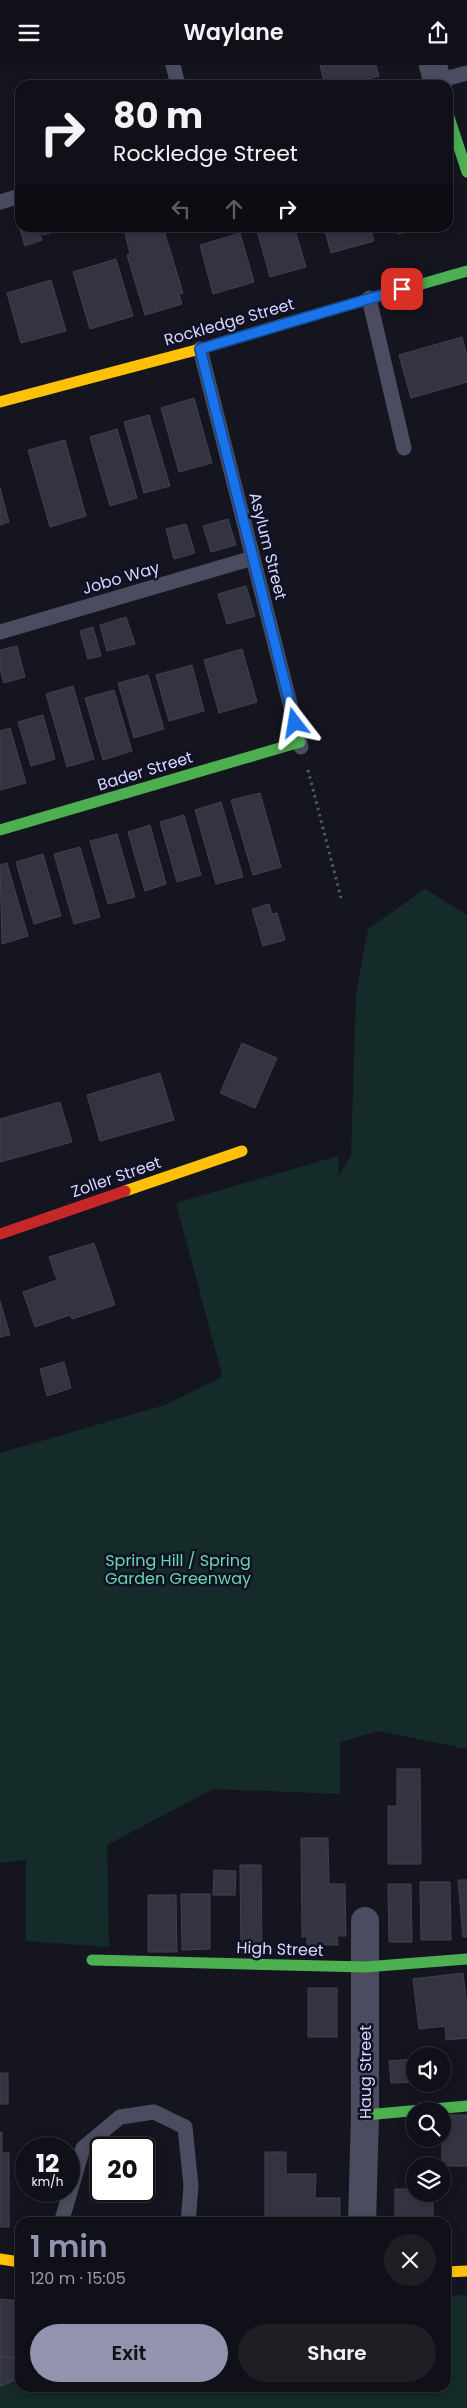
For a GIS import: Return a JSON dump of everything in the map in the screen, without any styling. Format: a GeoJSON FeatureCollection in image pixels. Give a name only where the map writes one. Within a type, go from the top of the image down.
{"type":"FeatureCollection","features":[{"type":"Feature","properties":{"kind":"street"},"geometry":{"type":"LineString","coordinates":[[453,129],[467,172]]}},
{"type":"Feature","properties":{"kind":"street","name":"Rockledge Street"},"geometry":{"type":"LineString","coordinates":[[0,402],[200,349],[467,271]]}},
{"type":"Feature","properties":{"kind":"street","name":"Bader Street"},"geometry":{"type":"LineString","coordinates":[[0,830],[302,747]]}},
{"type":"Feature","properties":{"kind":"street","name":"Zoller Street"},"geometry":{"type":"LineString","coordinates":[[0,1234],[242,1151]]}},
{"type":"Feature","properties":{"kind":"street","name":"Haug Street"},"geometry":{"type":"LineString","coordinates":[[362,2217],[365,2115],[365,1921]]}},
{"type":"Feature","properties":{"kind":"street","name":"High Street"},"geometry":{"type":"LineString","coordinates":[[92,1960],[365,1967],[467,1959]]}},
{"type":"Feature","properties":{"kind":"street"},"geometry":{"type":"LineString","coordinates":[[365,2115],[467,2105]]}},
{"type":"Feature","properties":{"kind":"street"},"geometry":{"type":"LineString","coordinates":[[0,2259],[15,2261]]}},
{"type":"Feature","properties":{"kind":"street"},"geometry":{"type":"LineString","coordinates":[[451,2272],[467,2271]]}},
{"type":"Feature","properties":{"kind":"lane"},"geometry":{"type":"LineString","coordinates":[[173,65],[177,80]]}},
{"type":"Feature","properties":{"kind":"lane"},"geometry":{"type":"LineString","coordinates":[[433,79],[467,73]]}},
{"type":"Feature","properties":{"kind":"lane"},"geometry":{"type":"LineString","coordinates":[[0,202],[15,198]]}},
{"type":"Feature","properties":{"kind":"lane"},"geometry":{"type":"LineString","coordinates":[[370,298],[404,448]]}},
{"type":"Feature","properties":{"kind":"lane","name":"Asylum Street"},"geometry":{"type":"LineString","coordinates":[[200,349],[302,747]]}},
{"type":"Feature","properties":{"kind":"lane","name":"Jobo Way"},"geometry":{"type":"LineString","coordinates":[[0,632],[253,558]]}},
{"type":"Feature","properties":{"kind":"lane"},"geometry":{"type":"LineString","coordinates":[[63,2217],[83,2148],[120,2117],[154,2112],[185,2127],[191,2186],[188,2217]]}},
{"type":"Feature","properties":{"kind":"path"},"geometry":{"type":"LineString","coordinates":[[302,747],[341,898]]}},
{"type":"Feature","properties":{"kind":"green space","name":"Spring Hill / Spring Garden Greenway"},"geometry":{"type":"Polygon","coordinates":[[[425,889],[467,915],[467,1749],[379,1731],[340,1742],[340,1794],[213,1789],[107,1845],[109,1947],[26,1941],[26,1860],[0,1863],[0,1453],[165,1405],[220,1378],[222,1375],[176,1203],[338,1156],[339,1175],[351,1156],[356,994],[368,929],[425,889]]]}},
{"type":"Feature","properties":{"kind":"green space"},"geometry":{"type":"Polygon","coordinates":[[[467,2295],[467,2408],[0,2408],[0,2382],[15,2384],[15,2392],[451,2392],[451,2296],[467,2295]]]}},
{"type":"Feature","properties":{"kind":"building"},"geometry":{"type":"Polygon","coordinates":[[[320,65],[376,65],[379,76],[365,80],[324,80],[320,65]]]}},
{"type":"Feature","properties":{"kind":"building"},"geometry":{"type":"Polygon","coordinates":[[[21,232],[40,232],[42,240],[25,246],[21,232]]]}},
{"type":"Feature","properties":{"kind":"building"},"geometry":{"type":"Polygon","coordinates":[[[42,232],[53,232],[43,235],[42,232]]]}},
{"type":"Feature","properties":{"kind":"building"},"geometry":{"type":"Polygon","coordinates":[[[131,232],[165,232],[183,293],[179,294],[182,304],[145,315],[127,255],[130,253],[125,234],[131,232]]]}},
{"type":"Feature","properties":{"kind":"building"},"geometry":{"type":"Polygon","coordinates":[[[257,232],[296,232],[306,267],[270,277],[257,232]]]}},
{"type":"Feature","properties":{"kind":"building"},"geometry":{"type":"Polygon","coordinates":[[[325,232],[371,232],[374,241],[331,253],[325,232]]]}},
{"type":"Feature","properties":{"kind":"building"},"geometry":{"type":"Polygon","coordinates":[[[240,233],[254,282],[213,294],[200,245],[240,233]]]}},
{"type":"Feature","properties":{"kind":"building"},"geometry":{"type":"Polygon","coordinates":[[[116,259],[133,316],[90,329],[73,272],[116,259]]]}},
{"type":"Feature","properties":{"kind":"building"},"geometry":{"type":"Polygon","coordinates":[[[51,280],[66,331],[21,343],[7,293],[51,280]]]}},
{"type":"Feature","properties":{"kind":"building"},"geometry":{"type":"Polygon","coordinates":[[[462,337],[467,356],[467,382],[411,398],[399,355],[462,337]]]}},
{"type":"Feature","properties":{"kind":"building"},"geometry":{"type":"Polygon","coordinates":[[[194,398],[212,463],[179,472],[161,408],[194,398]]]}},
{"type":"Feature","properties":{"kind":"building"},"geometry":{"type":"Polygon","coordinates":[[[149,415],[170,486],[144,493],[124,422],[149,415]]]}},
{"type":"Feature","properties":{"kind":"building"},"geometry":{"type":"Polygon","coordinates":[[[117,429],[137,498],[110,506],[90,437],[117,429]]]}},
{"type":"Feature","properties":{"kind":"building"},"geometry":{"type":"Polygon","coordinates":[[[65,440],[86,516],[50,527],[28,450],[65,440]]]}},
{"type":"Feature","properties":{"kind":"building"},"geometry":{"type":"Polygon","coordinates":[[[0,488],[9,522],[0,525],[0,488]]]}},
{"type":"Feature","properties":{"kind":"building"},"geometry":{"type":"Polygon","coordinates":[[[228,519],[236,545],[211,552],[203,526],[228,519]]]}},
{"type":"Feature","properties":{"kind":"building"},"geometry":{"type":"Polygon","coordinates":[[[186,524],[195,553],[174,559],[166,529],[186,524]]]}},
{"type":"Feature","properties":{"kind":"building"},"geometry":{"type":"Polygon","coordinates":[[[246,586],[255,616],[227,624],[218,594],[246,586]]]}},
{"type":"Feature","properties":{"kind":"building"},"geometry":{"type":"Polygon","coordinates":[[[126,617],[135,644],[107,651],[100,625],[126,617]]]}},
{"type":"Feature","properties":{"kind":"building"},"geometry":{"type":"Polygon","coordinates":[[[93,627],[101,656],[88,659],[80,631],[93,627]]]}},
{"type":"Feature","properties":{"kind":"building"},"geometry":{"type":"Polygon","coordinates":[[[17,646],[25,677],[4,683],[0,669],[0,650],[17,646]]]}},
{"type":"Feature","properties":{"kind":"building"},"geometry":{"type":"Polygon","coordinates":[[[242,649],[257,702],[219,713],[204,660],[242,649]]]}},
{"type":"Feature","properties":{"kind":"building"},"geometry":{"type":"Polygon","coordinates":[[[192,665],[204,711],[169,721],[156,675],[192,665]]]}},
{"type":"Feature","properties":{"kind":"building"},"geometry":{"type":"Polygon","coordinates":[[[148,675],[164,729],[134,738],[118,683],[148,675]]]}},
{"type":"Feature","properties":{"kind":"building"},"geometry":{"type":"Polygon","coordinates":[[[73,686],[94,759],[67,767],[46,694],[73,686]]]}},
{"type":"Feature","properties":{"kind":"building"},"geometry":{"type":"Polygon","coordinates":[[[114,690],[132,751],[103,760],[85,698],[114,690]]]}},
{"type":"Feature","properties":{"kind":"building"},"geometry":{"type":"Polygon","coordinates":[[[43,715],[55,759],[31,766],[18,722],[43,715]]]}},
{"type":"Feature","properties":{"kind":"building"},"geometry":{"type":"Polygon","coordinates":[[[10,728],[26,783],[0,790],[0,731],[10,728]]]}},
{"type":"Feature","properties":{"kind":"building"},"geometry":{"type":"Polygon","coordinates":[[[260,793],[281,867],[253,875],[231,800],[260,793]]]}},
{"type":"Feature","properties":{"kind":"building"},"geometry":{"type":"Polygon","coordinates":[[[221,802],[243,877],[216,884],[195,810],[221,802]]]}},
{"type":"Feature","properties":{"kind":"building"},"geometry":{"type":"Polygon","coordinates":[[[184,815],[201,875],[177,882],[160,822],[184,815]]]}},
{"type":"Feature","properties":{"kind":"building"},"geometry":{"type":"Polygon","coordinates":[[[150,825],[166,884],[145,891],[128,832],[150,825]]]}},
{"type":"Feature","properties":{"kind":"building"},"geometry":{"type":"Polygon","coordinates":[[[117,834],[135,897],[108,904],[90,841],[117,834]]]}},
{"type":"Feature","properties":{"kind":"building"},"geometry":{"type":"Polygon","coordinates":[[[80,847],[100,917],[74,924],[54,854],[80,847]]]}},
{"type":"Feature","properties":{"kind":"building"},"geometry":{"type":"Polygon","coordinates":[[[43,854],[61,916],[34,924],[16,862],[43,854]]]}},
{"type":"Feature","properties":{"kind":"building"},"geometry":{"type":"Polygon","coordinates":[[[7,863],[28,936],[2,944],[0,865],[7,863]]]}},
{"type":"Feature","properties":{"kind":"building"},"geometry":{"type":"Polygon","coordinates":[[[269,904],[272,914],[277,913],[285,940],[263,946],[252,909],[269,904]]]}},
{"type":"Feature","properties":{"kind":"building"},"geometry":{"type":"Polygon","coordinates":[[[242,1043],[277,1058],[255,1108],[220,1093],[242,1043]]]}},
{"type":"Feature","properties":{"kind":"building"},"geometry":{"type":"Polygon","coordinates":[[[160,1073],[174,1120],[100,1141],[87,1095],[160,1073]]]}},
{"type":"Feature","properties":{"kind":"building"},"geometry":{"type":"Polygon","coordinates":[[[60,1102],[72,1142],[0,1162],[0,1119],[60,1102]]]}},
{"type":"Feature","properties":{"kind":"building"},"geometry":{"type":"Polygon","coordinates":[[[94,1243],[115,1305],[72,1319],[70,1315],[35,1327],[23,1292],[57,1280],[49,1257],[94,1243]]]}},
{"type":"Feature","properties":{"kind":"building"},"geometry":{"type":"Polygon","coordinates":[[[0,1301],[10,1335],[0,1337],[0,1301]]]}},
{"type":"Feature","properties":{"kind":"building"},"geometry":{"type":"Polygon","coordinates":[[[64,1362],[71,1388],[47,1396],[40,1369],[64,1362]]]}},
{"type":"Feature","properties":{"kind":"building"},"geometry":{"type":"Polygon","coordinates":[[[397,1769],[420,1769],[421,1864],[388,1864],[388,1806],[397,1806],[397,1769]]]}},
{"type":"Feature","properties":{"kind":"building"},"geometry":{"type":"Polygon","coordinates":[[[301,1838],[328,1838],[329,1884],[345,1884],[346,1936],[337,1936],[338,1945],[307,1945],[307,1936],[302,1937],[301,1838]]]}},
{"type":"Feature","properties":{"kind":"building"},"geometry":{"type":"Polygon","coordinates":[[[240,1865],[261,1865],[262,1953],[241,1953],[240,1865]]]}},
{"type":"Feature","properties":{"kind":"building"},"geometry":{"type":"Polygon","coordinates":[[[214,1870],[236,1871],[235,1895],[213,1895],[214,1870]]]}},
{"type":"Feature","properties":{"kind":"building"},"geometry":{"type":"Polygon","coordinates":[[[458,1880],[467,1880],[467,1937],[463,1937],[458,1880]]]}},
{"type":"Feature","properties":{"kind":"building"},"geometry":{"type":"Polygon","coordinates":[[[420,1882],[450,1882],[451,1940],[421,1940],[420,1882]]]}},
{"type":"Feature","properties":{"kind":"building"},"geometry":{"type":"Polygon","coordinates":[[[388,1884],[411,1884],[412,1942],[389,1942],[388,1884]]]}},
{"type":"Feature","properties":{"kind":"building"},"geometry":{"type":"Polygon","coordinates":[[[181,1894],[210,1894],[210,1949],[182,1950],[181,1894]]]}},
{"type":"Feature","properties":{"kind":"building"},"geometry":{"type":"Polygon","coordinates":[[[148,1895],[176,1895],[177,1952],[148,1952],[148,1895]]]}},
{"type":"Feature","properties":{"kind":"building"},"geometry":{"type":"Polygon","coordinates":[[[463,1973],[467,2007],[467,2038],[446,2040],[445,2026],[419,2029],[413,1979],[463,1973]]]}},
{"type":"Feature","properties":{"kind":"building"},"geometry":{"type":"Polygon","coordinates":[[[308,1988],[337,1988],[337,2037],[308,2037],[308,1988]]]}},
{"type":"Feature","properties":{"kind":"building"},"geometry":{"type":"Polygon","coordinates":[[[406,2060],[406,2082],[391,2083],[389,2061],[406,2060]]]}},
{"type":"Feature","properties":{"kind":"building"},"geometry":{"type":"Polygon","coordinates":[[[0,2073],[8,2073],[8,2104],[0,2104],[0,2073]]]}},
{"type":"Feature","properties":{"kind":"building"},"geometry":{"type":"Polygon","coordinates":[[[451,2115],[467,2115],[467,2166],[451,2166],[451,2157],[442,2157],[442,2147],[451,2147],[451,2115]]]}},
{"type":"Feature","properties":{"kind":"building"},"geometry":{"type":"Polygon","coordinates":[[[0,2132],[2,2132],[2,2153],[9,2153],[9,2227],[0,2227],[0,2132]]]}},
{"type":"Feature","properties":{"kind":"building"},"geometry":{"type":"Polygon","coordinates":[[[265,2152],[286,2152],[286,2174],[316,2174],[315,2198],[340,2198],[340,2217],[265,2217],[265,2152]]]}},
{"type":"Feature","properties":{"kind":"building"},"geometry":{"type":"Polygon","coordinates":[[[395,2189],[406,2189],[406,2202],[433,2202],[433,2217],[395,2217],[395,2189]]]}},
{"type":"Feature","properties":{"kind":"building"},"geometry":{"type":"Polygon","coordinates":[[[0,2299],[15,2300],[15,2358],[0,2356],[0,2299]]]}},
{"type":"Feature","properties":{"kind":"building"},"geometry":{"type":"Polygon","coordinates":[[[0,2356],[15,2358],[15,2381],[0,2386],[0,2356]]]}},
{"type":"Feature","properties":{"kind":"traffic: fast"},"geometry":{"type":"LineString","coordinates":[[453,129],[467,172]]}},
{"type":"Feature","properties":{"kind":"traffic: fast"},"geometry":{"type":"LineString","coordinates":[[286,323],[467,271]]}},
{"type":"Feature","properties":{"kind":"traffic: fast"},"geometry":{"type":"LineString","coordinates":[[0,830],[300,742]]}},
{"type":"Feature","properties":{"kind":"traffic: fast"},"geometry":{"type":"LineString","coordinates":[[92,1960],[365,1967],[467,1959]]}},
{"type":"Feature","properties":{"kind":"traffic: fast"},"geometry":{"type":"LineString","coordinates":[[365,2115],[467,2106]]}},
{"type":"Feature","properties":{"kind":"traffic: slow"},"geometry":{"type":"LineString","coordinates":[[0,402],[200,349],[286,323]]}},
{"type":"Feature","properties":{"kind":"traffic: slow"},"geometry":{"type":"LineString","coordinates":[[125,1191],[242,1151]]}},
{"type":"Feature","properties":{"kind":"traffic: slow"},"geometry":{"type":"LineString","coordinates":[[0,2259],[15,2261]]}},
{"type":"Feature","properties":{"kind":"traffic: slow"},"geometry":{"type":"LineString","coordinates":[[451,2272],[467,2271]]}},
{"type":"Feature","properties":{"kind":"traffic: jam"},"geometry":{"type":"LineString","coordinates":[[0,1234],[125,1191]]}},
{"type":"Feature","properties":{"kind":"route"},"geometry":{"type":"LineString","coordinates":[[295,723],[200,349],[402,289]]}}]}
